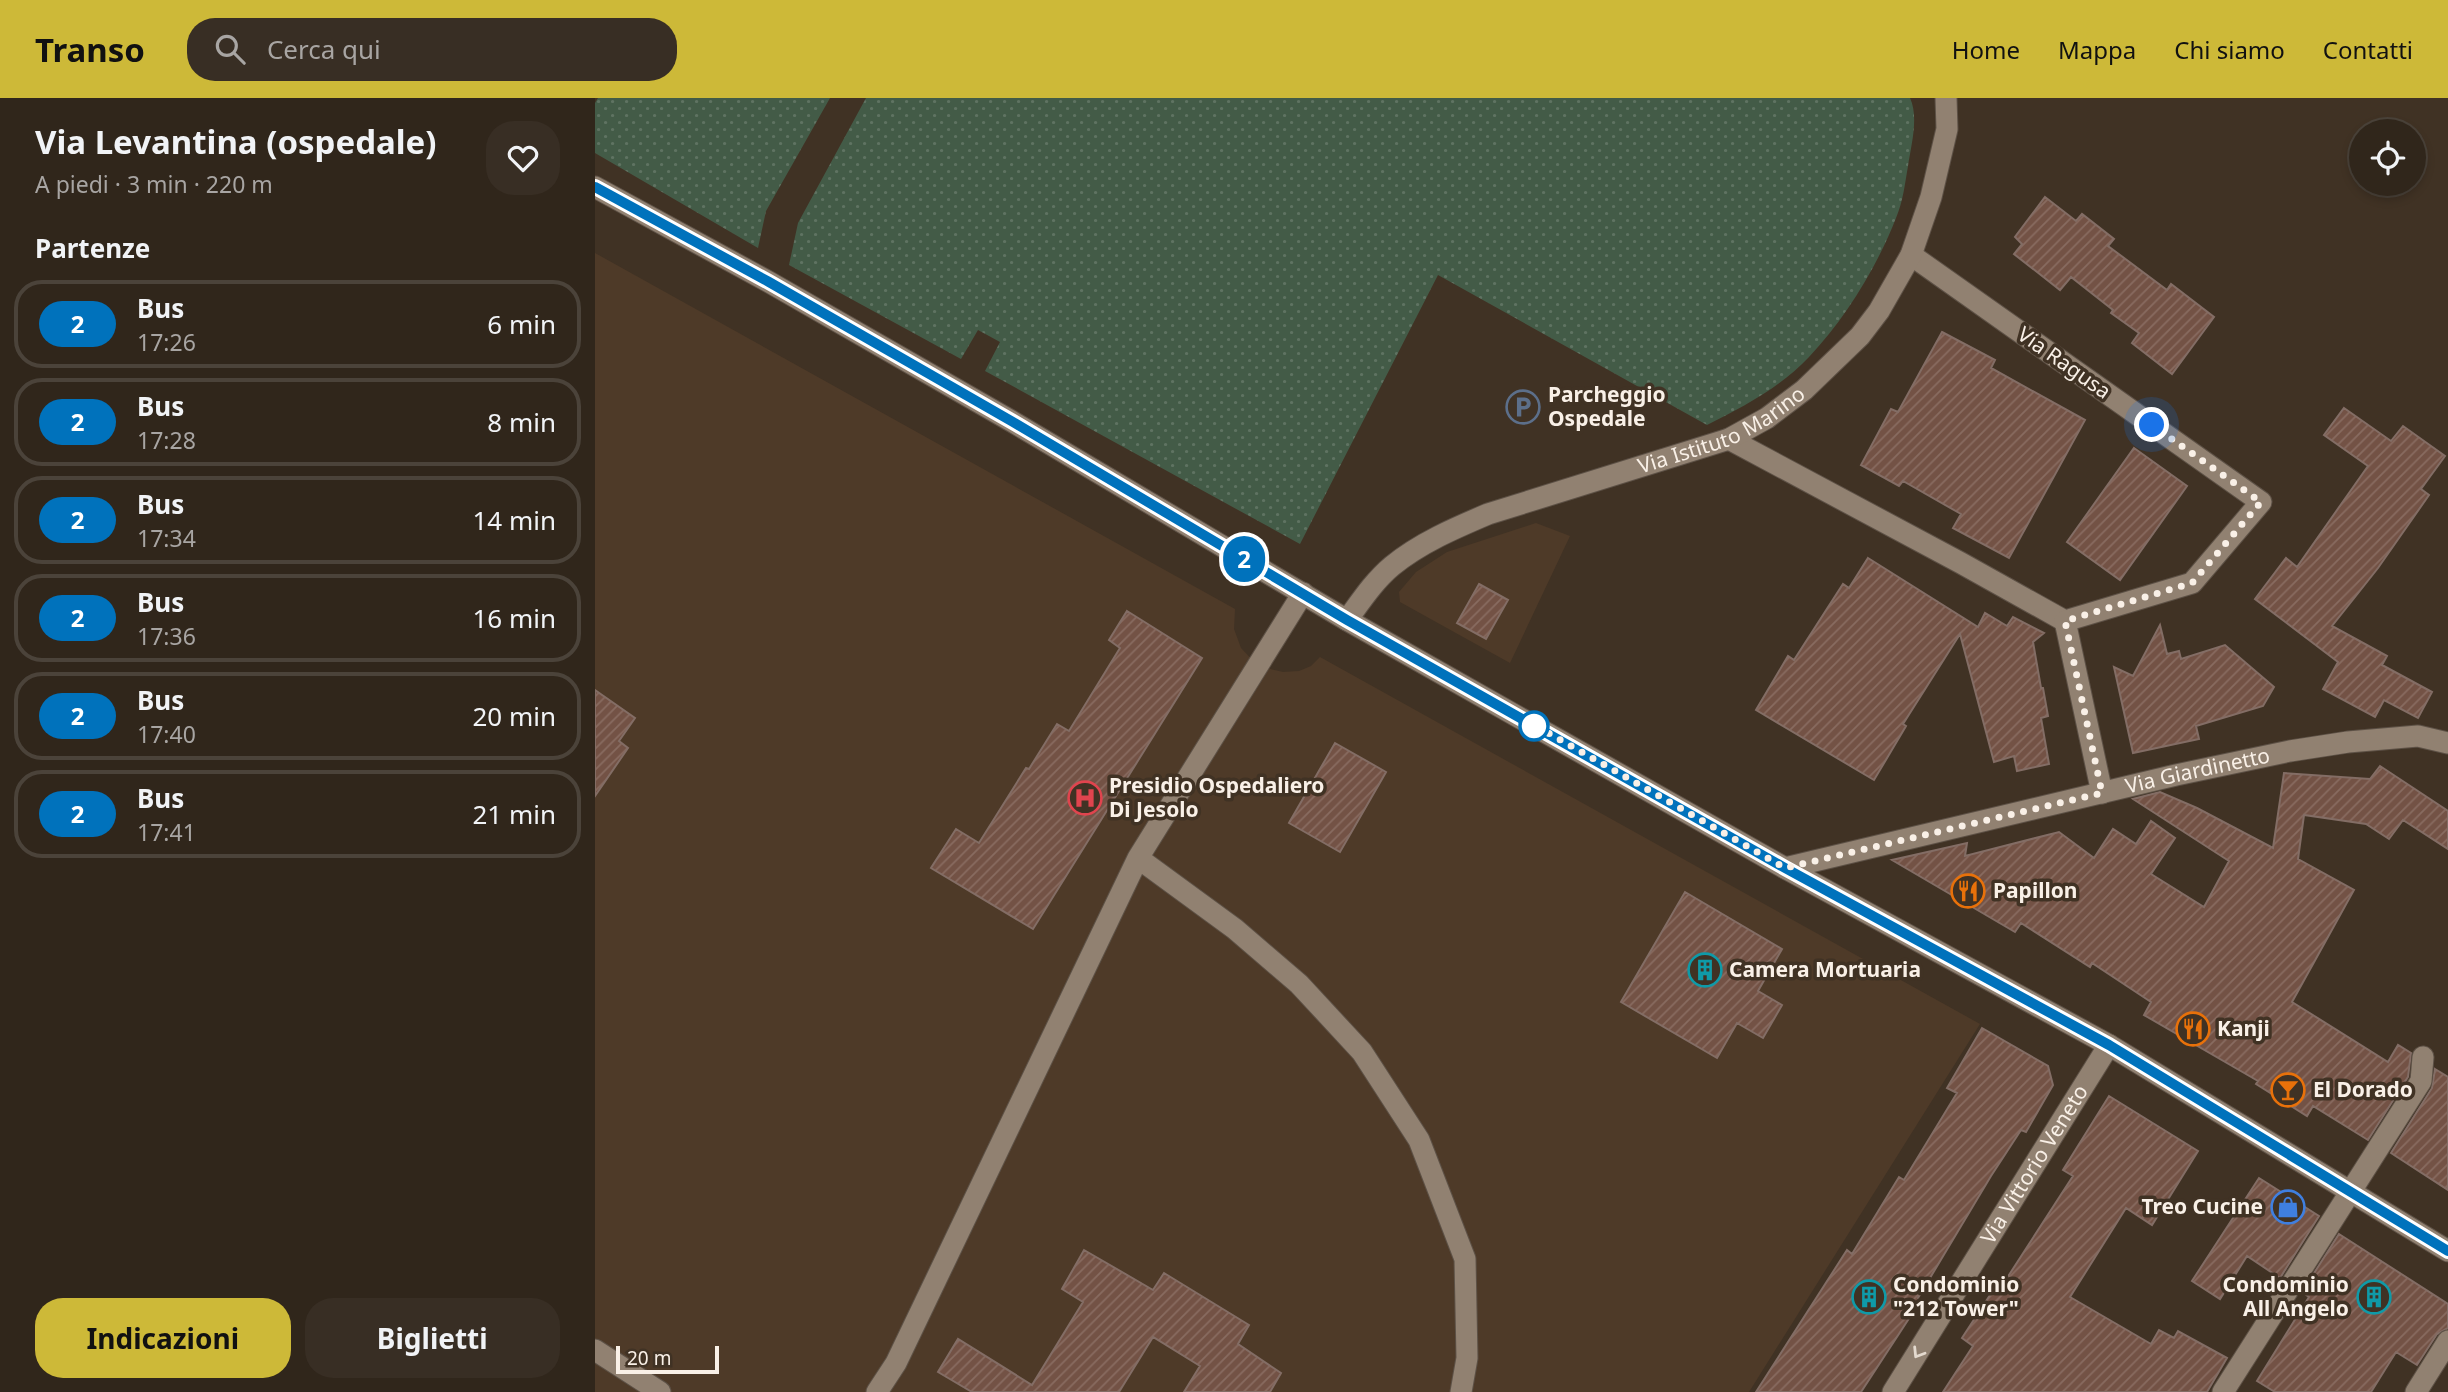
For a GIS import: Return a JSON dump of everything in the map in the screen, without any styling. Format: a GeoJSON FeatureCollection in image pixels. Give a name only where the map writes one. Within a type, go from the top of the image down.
{"type":"FeatureCollection","features":[{"type":"Feature","properties":{"kind":"street","name":"Via Istituto Marino"},"geometry":{"type":"LineString","coordinates":[[1347,620],[1391,567],[1409,553],[1461,526],[1488,514],[1729,439],[1767,418],[1804,390],[1860,336],[1879,311],[1911,255],[1931,197],[1947,129],[1946,98]]}},
{"type":"Feature","properties":{"kind":"street"},"geometry":{"type":"LineString","coordinates":[[595,187],[990,408],[1347,620],[1785,868],[2109,1045],[2448,1251]]}},
{"type":"Feature","properties":{"kind":"street","name":"Via Ragusa"},"geometry":{"type":"LineString","coordinates":[[1911,255],[2261,502],[2192,583],[2065,621]]}},
{"type":"Feature","properties":{"kind":"street"},"geometry":{"type":"LineString","coordinates":[[1729,439],[2065,621],[2102,793]]}},
{"type":"Feature","properties":{"kind":"street"},"geometry":{"type":"LineString","coordinates":[[877,1392],[896,1363],[1138,858],[1303,593]]}},
{"type":"Feature","properties":{"kind":"street","name":"Via Giardinetto"},"geometry":{"type":"LineString","coordinates":[[1785,868],[2290,751],[2348,742],[2418,736],[2448,743]]}},
{"type":"Feature","properties":{"kind":"street"},"geometry":{"type":"LineString","coordinates":[[1138,858],[1235,929],[1299,984],[1361,1052],[1419,1140],[1465,1259],[1467,1359],[1461,1392]]}},
{"type":"Feature","properties":{"kind":"street","name":"Via Vittorio Veneto"},"geometry":{"type":"LineString","coordinates":[[1893,1392],[2109,1045]]}},
{"type":"Feature","properties":{"kind":"street"},"geometry":{"type":"LineString","coordinates":[[2223,1392],[2421,1081],[2423,1057]]}},
{"type":"Feature","properties":{"kind":"street"},"geometry":{"type":"LineString","coordinates":[[2416,1392],[2448,1341]]}},
{"type":"Feature","properties":{"kind":"street"},"geometry":{"type":"LineString","coordinates":[[595,1350],[660,1392]]}},
{"type":"Feature","properties":{"kind":"shaded area","name":"Presidio Ospedaliero Di Jesolo"},"geometry":{"type":"Polygon","coordinates":[[[595,253],[1235,609],[1234,629],[1241,648],[1258,666],[1283,672],[1299,671],[1311,666],[1320,657],[1980,1024],[1749,1392],[595,1392],[595,253]]]}},
{"type":"Feature","properties":{"kind":"shaded area"},"geometry":{"type":"Polygon","coordinates":[[[1536,523],[1570,536],[1510,663],[1400,602],[1399,592],[1416,572],[1447,552],[1536,523]]]}},
{"type":"Feature","properties":{"kind":"green space"},"geometry":{"type":"Polygon","coordinates":[[[598,98],[830,98],[766,211],[758,248],[595,153],[595,103],[598,98]]]}},
{"type":"Feature","properties":{"kind":"green space"},"geometry":{"type":"Polygon","coordinates":[[[866,98],[1910,98],[1914,123],[1905,186],[1898,212],[1859,292],[1822,342],[1798,368],[1774,387],[1707,425],[1438,275],[1300,544],[985,371],[1000,342],[978,330],[961,359],[789,265],[798,223],[866,98]]]}},
{"type":"Feature","properties":{"kind":"building"},"geometry":{"type":"Polygon","coordinates":[[[2045,197],[2076,221],[2082,214],[2114,239],[2108,246],[2167,290],[2171,284],[2214,317],[2172,374],[2132,343],[2139,333],[2111,313],[2113,310],[2071,277],[2060,290],[2014,254],[2022,244],[2015,237],[2045,197]]]}},
{"type":"Feature","properties":{"kind":"building"},"geometry":{"type":"Polygon","coordinates":[[[1942,332],[1995,360],[1991,368],[2085,420],[2009,558],[1953,528],[1961,514],[1903,481],[1899,486],[1861,465],[1891,409],[1898,412],[1942,332]]]}},
{"type":"Feature","properties":{"kind":"building"},"geometry":{"type":"Polygon","coordinates":[[[2344,408],[2391,441],[2403,426],[2445,456],[2421,489],[2429,495],[2378,568],[2332,626],[2387,656],[2382,665],[2432,692],[2418,718],[2384,700],[2375,717],[2323,689],[2338,662],[2255,599],[2286,558],[2297,567],[2368,466],[2324,435],[2344,408]]]}},
{"type":"Feature","properties":{"kind":"building"},"geometry":{"type":"Polygon","coordinates":[[[2134,448],[2187,486],[2120,580],[2067,542],[2134,448]]]}},
{"type":"Feature","properties":{"kind":"building"},"geometry":{"type":"Polygon","coordinates":[[[1868,558],[1978,627],[1985,613],[2007,626],[2013,617],[2044,633],[2033,642],[2048,716],[2041,718],[2049,764],[2017,771],[2014,756],[1994,762],[1960,634],[1903,724],[1906,726],[1874,780],[1756,710],[1788,656],[1794,660],[1843,584],[1849,588],[1868,558]]]}},
{"type":"Feature","properties":{"kind":"building"},"geometry":{"type":"Polygon","coordinates":[[[1479,584],[1508,600],[1486,639],[1457,623],[1479,584]]]}},
{"type":"Feature","properties":{"kind":"building"},"geometry":{"type":"Polygon","coordinates":[[[1127,611],[1202,658],[1033,929],[931,868],[956,829],[979,843],[1057,724],[1069,731],[1120,648],[1109,640],[1127,611]]]}},
{"type":"Feature","properties":{"kind":"building"},"geometry":{"type":"Polygon","coordinates":[[[2160,625],[2167,654],[2179,651],[2181,659],[2225,645],[2274,687],[2263,706],[2196,726],[2199,739],[2133,753],[2114,667],[2133,676],[2160,625]]]}},
{"type":"Feature","properties":{"kind":"building"},"geometry":{"type":"Polygon","coordinates":[[[595,690],[635,718],[619,741],[628,748],[595,796],[595,690]]]}},
{"type":"Feature","properties":{"kind":"building"},"geometry":{"type":"Polygon","coordinates":[[[1335,743],[1386,772],[1340,852],[1289,823],[1335,743]]]}},
{"type":"Feature","properties":{"kind":"building"},"geometry":{"type":"Polygon","coordinates":[[[2380,766],[2448,811],[2448,849],[2403,820],[2389,839],[2366,824],[2304,815],[2298,859],[2354,890],[2292,1002],[2388,1062],[2398,1045],[2411,1053],[2408,1077],[2368,1140],[2313,1106],[2307,1116],[2256,1084],[2258,1081],[2144,1015],[2151,1002],[2092,963],[2090,967],[2021,923],[2015,932],[1892,860],[1967,843],[1965,856],[2059,832],[2094,858],[2113,829],[2136,844],[2151,821],[2175,838],[2151,874],[2204,907],[2229,861],[2133,799],[2160,792],[2273,848],[2284,773],[2370,779],[2380,766]]]}},
{"type":"Feature","properties":{"kind":"building","name":"Camera Mortuaria"},"geometry":{"type":"Polygon","coordinates":[[[1685,892],[1782,949],[1758,991],[1782,1005],[1763,1038],[1737,1023],[1717,1058],[1621,1002],[1685,892]]]}},
{"type":"Feature","properties":{"kind":"building"},"geometry":{"type":"Polygon","coordinates":[[[1982,1028],[2048,1066],[2053,1085],[2026,1132],[2021,1130],[1991,1176],[1918,1298],[1921,1300],[1861,1392],[1756,1392],[1847,1250],[1852,1254],[1899,1177],[1904,1180],[1957,1093],[1947,1088],[1982,1028]]]}},
{"type":"Feature","properties":{"kind":"building"},"geometry":{"type":"Polygon","coordinates":[[[2435,1069],[2448,1077],[2448,1190],[2391,1153],[2432,1088],[2435,1069]]]}},
{"type":"Feature","properties":{"kind":"building"},"geometry":{"type":"Polygon","coordinates":[[[2109,1096],[2198,1151],[2152,1225],[2126,1208],[2070,1297],[2151,1344],[2159,1330],[2174,1338],[2178,1331],[2227,1358],[2207,1392],[1943,1392],[1973,1346],[1962,1338],[1994,1289],[1998,1292],[2073,1176],[2063,1170],[2109,1096]]]}},
{"type":"Feature","properties":{"kind":"building"},"geometry":{"type":"Polygon","coordinates":[[[2259,1178],[2319,1216],[2280,1278],[2247,1256],[2220,1299],[2192,1281],[2259,1178]]]}},
{"type":"Feature","properties":{"kind":"building"},"geometry":{"type":"Polygon","coordinates":[[[2339,1234],[2448,1304],[2448,1328],[2437,1334],[2417,1365],[2396,1352],[2371,1392],[2275,1392],[2257,1381],[2309,1297],[2302,1292],[2339,1234]]]}},
{"type":"Feature","properties":{"kind":"building"},"geometry":{"type":"Polygon","coordinates":[[[1084,1250],[1153,1290],[1164,1273],[1249,1325],[1238,1344],[1281,1373],[1270,1392],[1184,1392],[1200,1366],[1153,1337],[1119,1392],[972,1392],[938,1372],[958,1339],[1032,1385],[1083,1302],[1062,1289],[1084,1250]]]}},
{"type":"Feature","properties":{"kind":"bus line","name":"2"},"geometry":{"type":"LineString","coordinates":[[595,187],[769,282],[1013,422],[1347,620],[1785,868],[2109,1045],[2448,1251]]}},
{"type":"Feature","properties":{"kind":"place","name":"Parcheggio Ospedale"},"geometry":{"type":"Point","coordinates":[1523,407]}},
{"type":"Feature","properties":{"kind":"place","name":"Presidio Ospedaliero Di Jesolo"},"geometry":{"type":"Point","coordinates":[1085,798]}},
{"type":"Feature","properties":{"kind":"place","name":"Papillon"},"geometry":{"type":"Point","coordinates":[1968,891]}},
{"type":"Feature","properties":{"kind":"place","name":"Camera Mortuaria"},"geometry":{"type":"Point","coordinates":[1705,970]}},
{"type":"Feature","properties":{"kind":"place","name":"Kanji"},"geometry":{"type":"Point","coordinates":[2193,1029]}},
{"type":"Feature","properties":{"kind":"place","name":"El Dorado"},"geometry":{"type":"Point","coordinates":[2288,1090]}},
{"type":"Feature","properties":{"kind":"place","name":"Treo Cucine"},"geometry":{"type":"Point","coordinates":[2288,1207]}},
{"type":"Feature","properties":{"kind":"place","name":"Condominio \"212 Tower\""},"geometry":{"type":"Point","coordinates":[1869,1297]}},
{"type":"Feature","properties":{"kind":"place","name":"Condominio All Angelo"},"geometry":{"type":"Point","coordinates":[2374,1297]}},
{"type":"Feature","properties":{"kind":"route"},"geometry":{"type":"LineString","coordinates":[[1534,726],[1531,723],[1785,868],[2102,793],[2065,621],[2192,583],[2261,502],[2152,425]]}}]}
